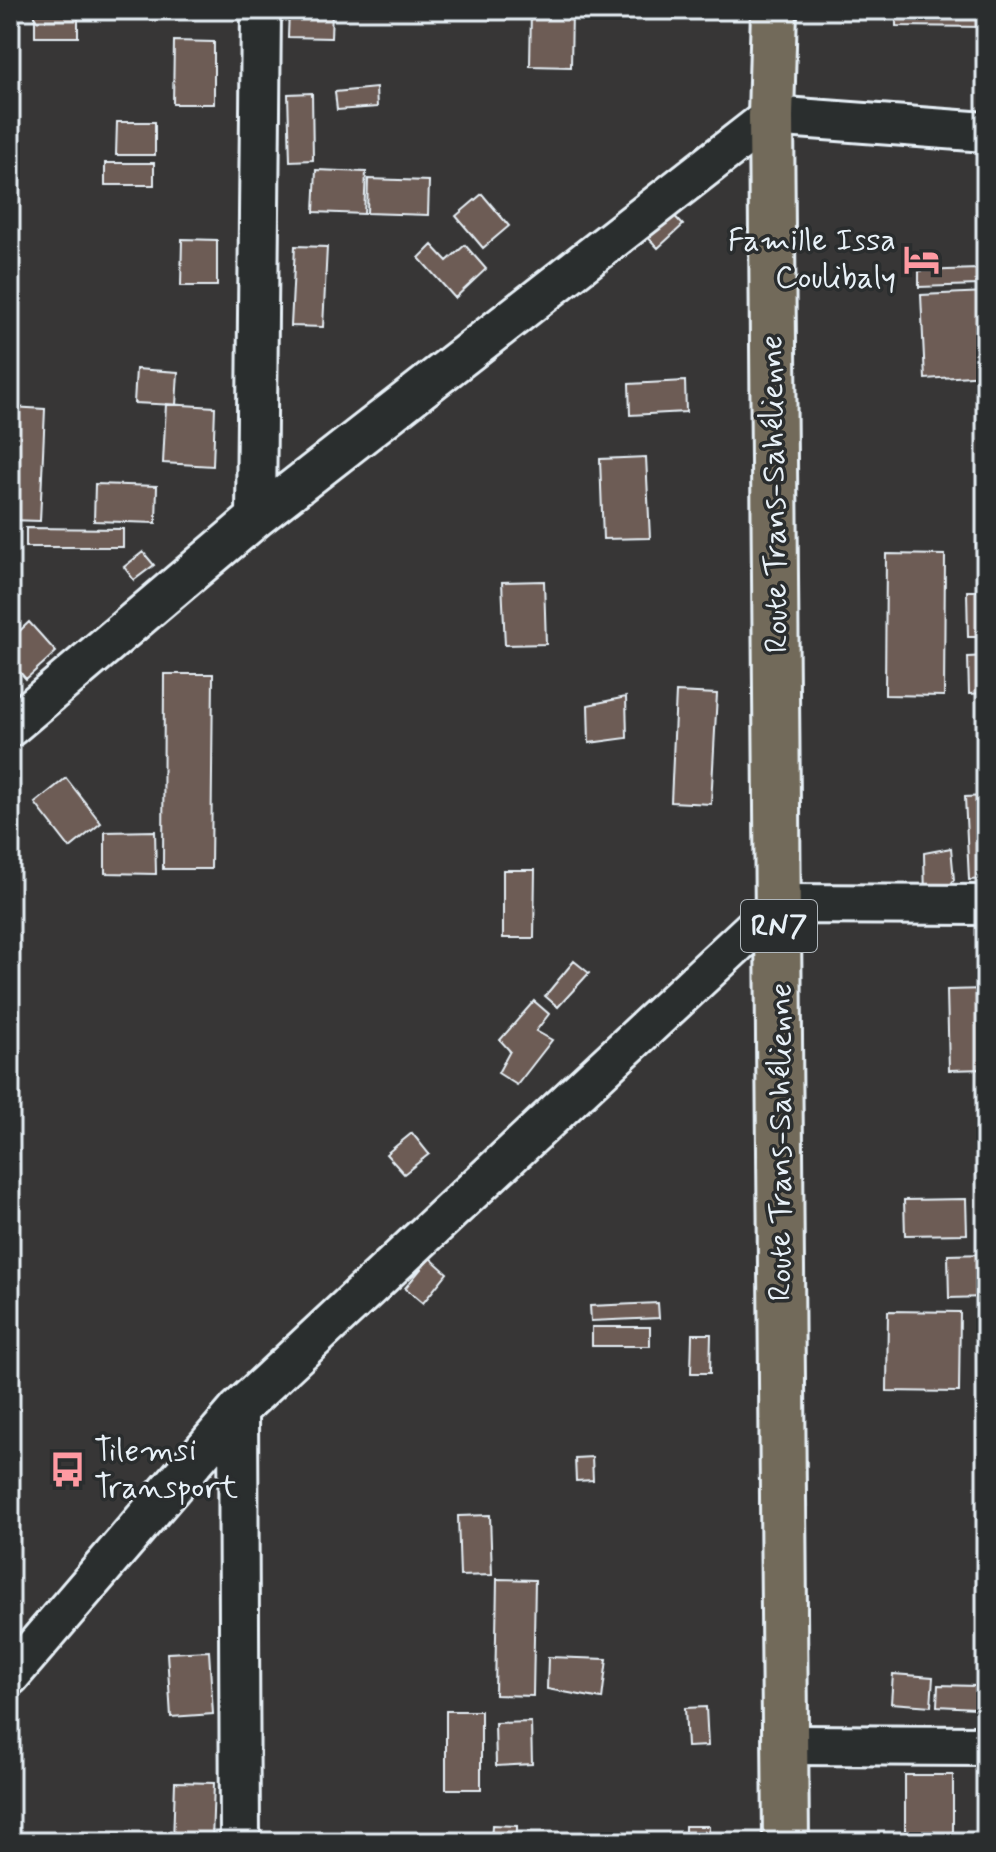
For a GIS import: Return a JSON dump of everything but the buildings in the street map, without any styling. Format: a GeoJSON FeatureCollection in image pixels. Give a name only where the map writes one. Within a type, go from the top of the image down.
{"type":"FeatureCollection","features":[{"type":"Feature","properties":{"kind":"highway","name":"Route Trans-Sahélienne"},"geometry":{"type":"LineString","coordinates":[[774,10],[771,116],[786,1842]]}},
{"type":"Feature","properties":{"kind":"street"},"geometry":{"type":"LineString","coordinates":[[256,518],[261,10]]}},
{"type":"Feature","properties":{"kind":"street"},"geometry":{"type":"LineString","coordinates":[[10,727],[256,518],[771,116],[986,132]]}},
{"type":"Feature","properties":{"kind":"street"},"geometry":{"type":"LineString","coordinates":[[10,1676],[238,1410],[779,904],[986,905]]}},
{"type":"Feature","properties":{"kind":"street"},"geometry":{"type":"LineString","coordinates":[[238,1410],[240,1842]]}},
{"type":"Feature","properties":{"kind":"street"},"geometry":{"type":"LineString","coordinates":[[786,1745],[986,1746]]}},
{"type":"Feature","properties":{"kind":"place","name":"Famille Issa Coulibaly"},"geometry":{"type":"Point","coordinates":[922,259]}},
{"type":"Feature","properties":{"kind":"place","name":"Tilemsi Transport"},"geometry":{"type":"Point","coordinates":[68,1469]}}]}
